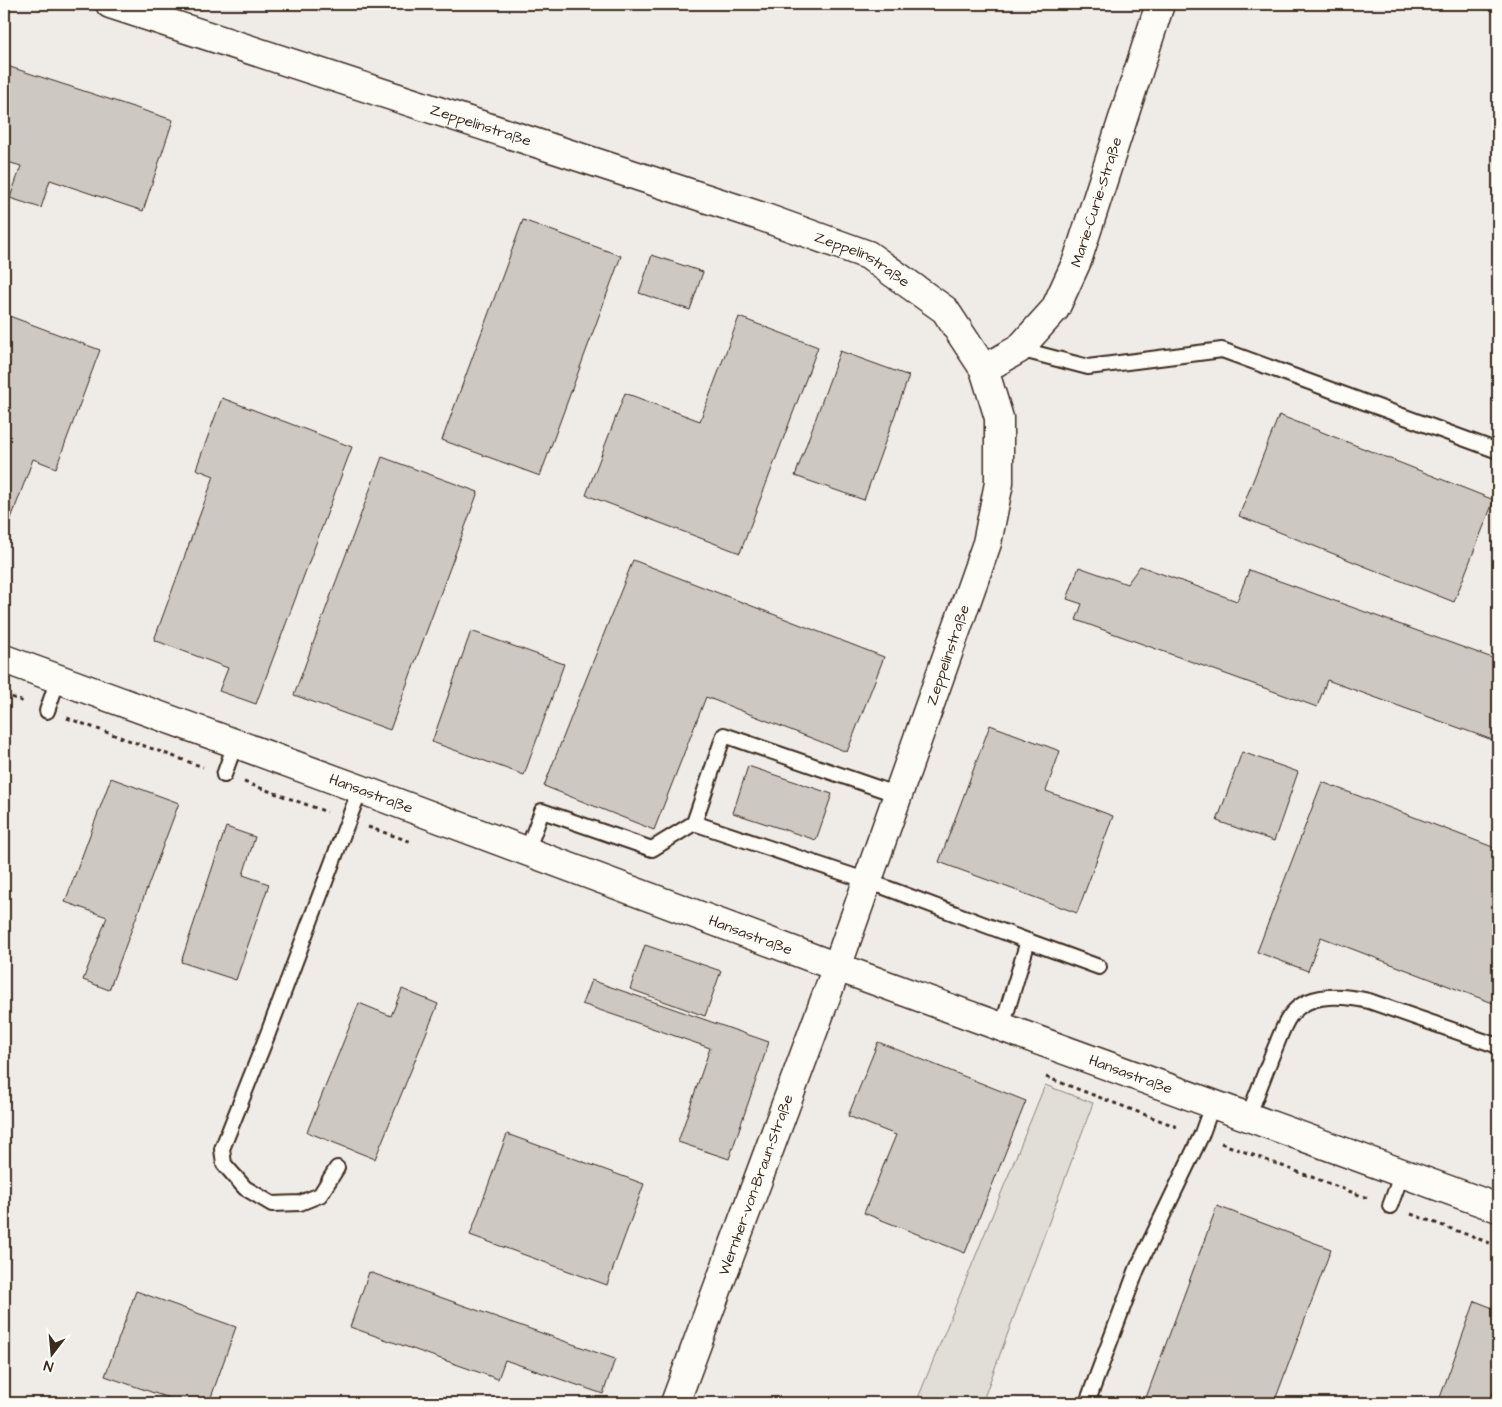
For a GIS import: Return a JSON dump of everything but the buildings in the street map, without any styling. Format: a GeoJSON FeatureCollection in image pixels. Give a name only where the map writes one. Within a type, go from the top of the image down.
{"type":"FeatureCollection","features":[{"type":"Feature","properties":{"kind":"street","name":"Zeppelinstraße"},"geometry":{"type":"LineString","coordinates":[[110,4],[760,216],[868,255],[944,310],[984,369],[999,418],[999,484],[987,542],[838,967]]}},
{"type":"Feature","properties":{"kind":"street","name":"Marie-Curie-Straße"},"geometry":{"type":"LineString","coordinates":[[984,369],[1019,349],[1055,309],[1077,262],[1160,4]]}},
{"type":"Feature","properties":{"kind":"street","name":"Hansastraße"},"geometry":{"type":"LineString","coordinates":[[4,658],[838,967],[1498,1208]]}},
{"type":"Feature","properties":{"kind":"street","name":"Wernher-von-Braun-Straße"},"geometry":{"type":"LineString","coordinates":[[675,1403],[838,967]]}},
{"type":"Feature","properties":{"kind":"lane"},"geometry":{"type":"LineString","coordinates":[[1019,349],[1088,367],[1222,350],[1498,451]]}},
{"type":"Feature","properties":{"kind":"lane"},"geometry":{"type":"LineString","coordinates":[[47,711],[58,679]]}},
{"type":"Feature","properties":{"kind":"lane"},"geometry":{"type":"LineString","coordinates":[[527,851],[542,810],[652,849],[694,823],[724,735],[898,795]]}},
{"type":"Feature","properties":{"kind":"lane"},"geometry":{"type":"LineString","coordinates":[[224,774],[235,744]]}},
{"type":"Feature","properties":{"kind":"lane"},"geometry":{"type":"LineString","coordinates":[[337,1168],[320,1195],[300,1203],[272,1204],[245,1188],[224,1164],[222,1149],[360,789]]}},
{"type":"Feature","properties":{"kind":"lane"},"geometry":{"type":"LineString","coordinates":[[694,823],[868,882],[1098,968]]}},
{"type":"Feature","properties":{"kind":"lane"},"geometry":{"type":"LineString","coordinates":[[1002,1026],[1028,941]]}},
{"type":"Feature","properties":{"kind":"lane"},"geometry":{"type":"LineString","coordinates":[[1248,1116],[1290,1017],[1306,1002],[1326,996],[1348,996],[1369,1001],[1498,1046]]}},
{"type":"Feature","properties":{"kind":"lane"},"geometry":{"type":"LineString","coordinates":[[1087,1403],[1136,1269],[1201,1136],[1213,1103]]}},
{"type":"Feature","properties":{"kind":"lane"},"geometry":{"type":"LineString","coordinates":[[1390,1206],[1402,1173]]}},
{"type":"Feature","properties":{"kind":"shaded area"},"geometry":{"type":"Polygon","coordinates":[[[4,4],[1498,4],[1498,1403],[4,1403],[4,4]]]}},
{"type":"Feature","properties":{"kind":"shaded area"},"geometry":{"type":"Polygon","coordinates":[[[1045,1085],[1093,1103],[982,1403],[916,1403],[1045,1085]]]}}]}
